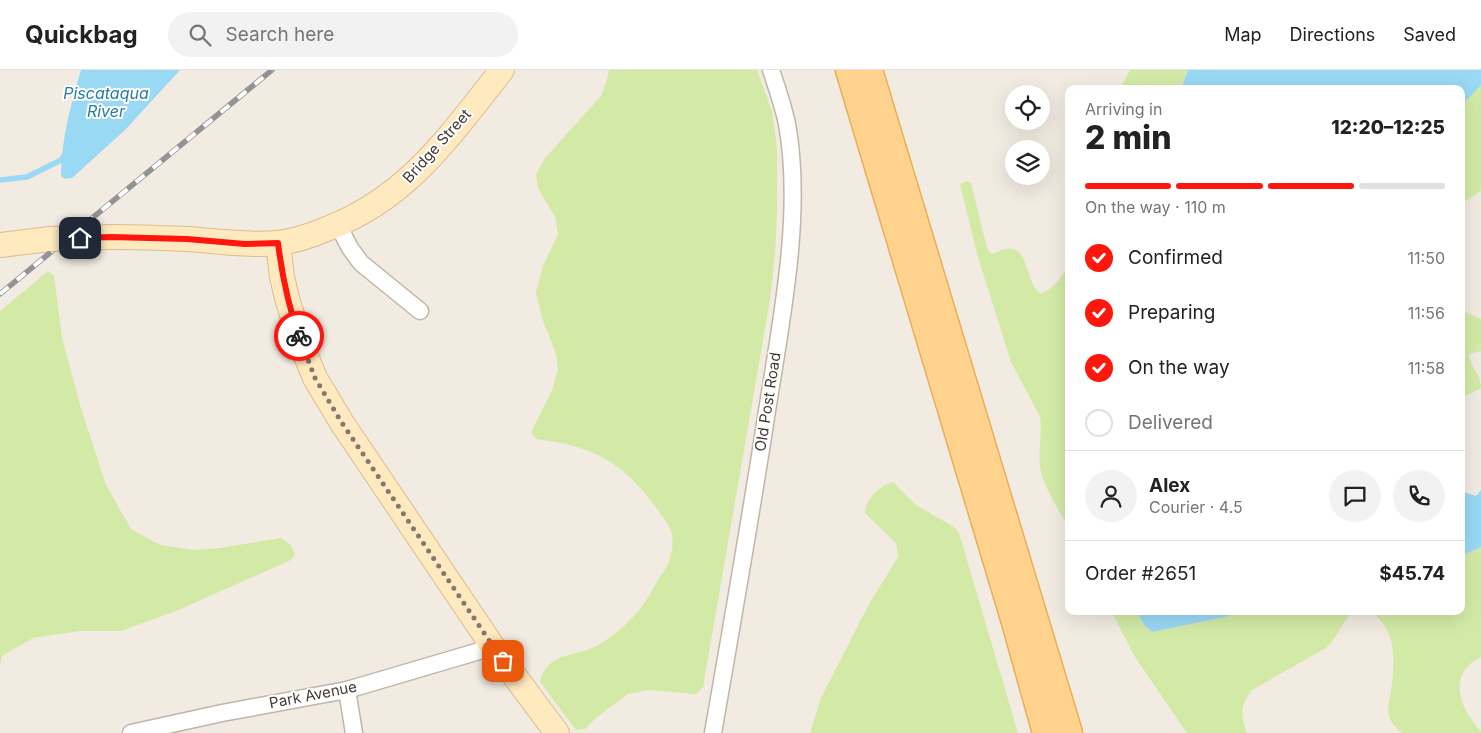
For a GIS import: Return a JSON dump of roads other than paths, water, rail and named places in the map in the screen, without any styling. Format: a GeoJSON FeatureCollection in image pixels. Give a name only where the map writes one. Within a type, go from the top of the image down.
{"type":"FeatureCollection","features":[{"type":"Feature","properties":{"kind":"main road","name":"Bridge Street"},"geometry":{"type":"LineString","coordinates":[[0,246],[50,239],[111,237],[187,239],[245,244],[278,243],[316,233],[338,225],[378,204],[412,177],[443,143],[502,70]]}},
{"type":"Feature","properties":{"kind":"main road"},"geometry":{"type":"LineString","coordinates":[[849,70],[1015,622],[1046,733]]}},
{"type":"Feature","properties":{"kind":"main road"},"geometry":{"type":"LineString","coordinates":[[869,70],[1069,733]]}},
{"type":"Feature","properties":{"kind":"main road"},"geometry":{"type":"LineString","coordinates":[[278,243],[282,277],[288,302],[315,378],[342,423],[493,647],[557,733]]}},
{"type":"Feature","properties":{"kind":"street","name":"Old Post Road"},"geometry":{"type":"LineString","coordinates":[[713,733],[758,467],[783,307],[790,243],[792,189],[787,126],[781,97],[771,70]]}},
{"type":"Feature","properties":{"kind":"street"},"geometry":{"type":"LineString","coordinates":[[338,225],[350,248],[361,262],[420,311]]}},
{"type":"Feature","properties":{"kind":"street","name":"Park Avenue"},"geometry":{"type":"LineString","coordinates":[[130,733],[222,713],[347,690],[493,647]]}},
{"type":"Feature","properties":{"kind":"street"},"geometry":{"type":"LineString","coordinates":[[347,690],[354,733]]}},
{"type":"Feature","properties":{"kind":"water","name":"Piscataqua River"},"geometry":{"type":"Polygon","coordinates":[[[81,70],[180,70],[125,130],[72,178],[65,179],[61,176],[63,149],[70,109],[81,70]]]}},
{"type":"Feature","properties":{"kind":"water"},"geometry":{"type":"Polygon","coordinates":[[[1188,70],[1481,70],[1481,85],[1465,102],[1465,85],[1182,85],[1188,70]]]}},
{"type":"Feature","properties":{"kind":"water"},"geometry":{"type":"Polygon","coordinates":[[[1481,490],[1481,547],[1465,554],[1465,492],[1476,496],[1481,490]]]}},
{"type":"Feature","properties":{"kind":"water"},"geometry":{"type":"Polygon","coordinates":[[[1138,615],[1231,615],[1152,632],[1144,625],[1138,615]]]}},
{"type":"Feature","properties":{"kind":"waterway"},"geometry":{"type":"LineString","coordinates":[[0,180],[27,177],[61,160],[65,154]]}},
{"type":"Feature","properties":{"kind":"railway"},"geometry":{"type":"LineString","coordinates":[[0,294],[272,70]]}}]}
